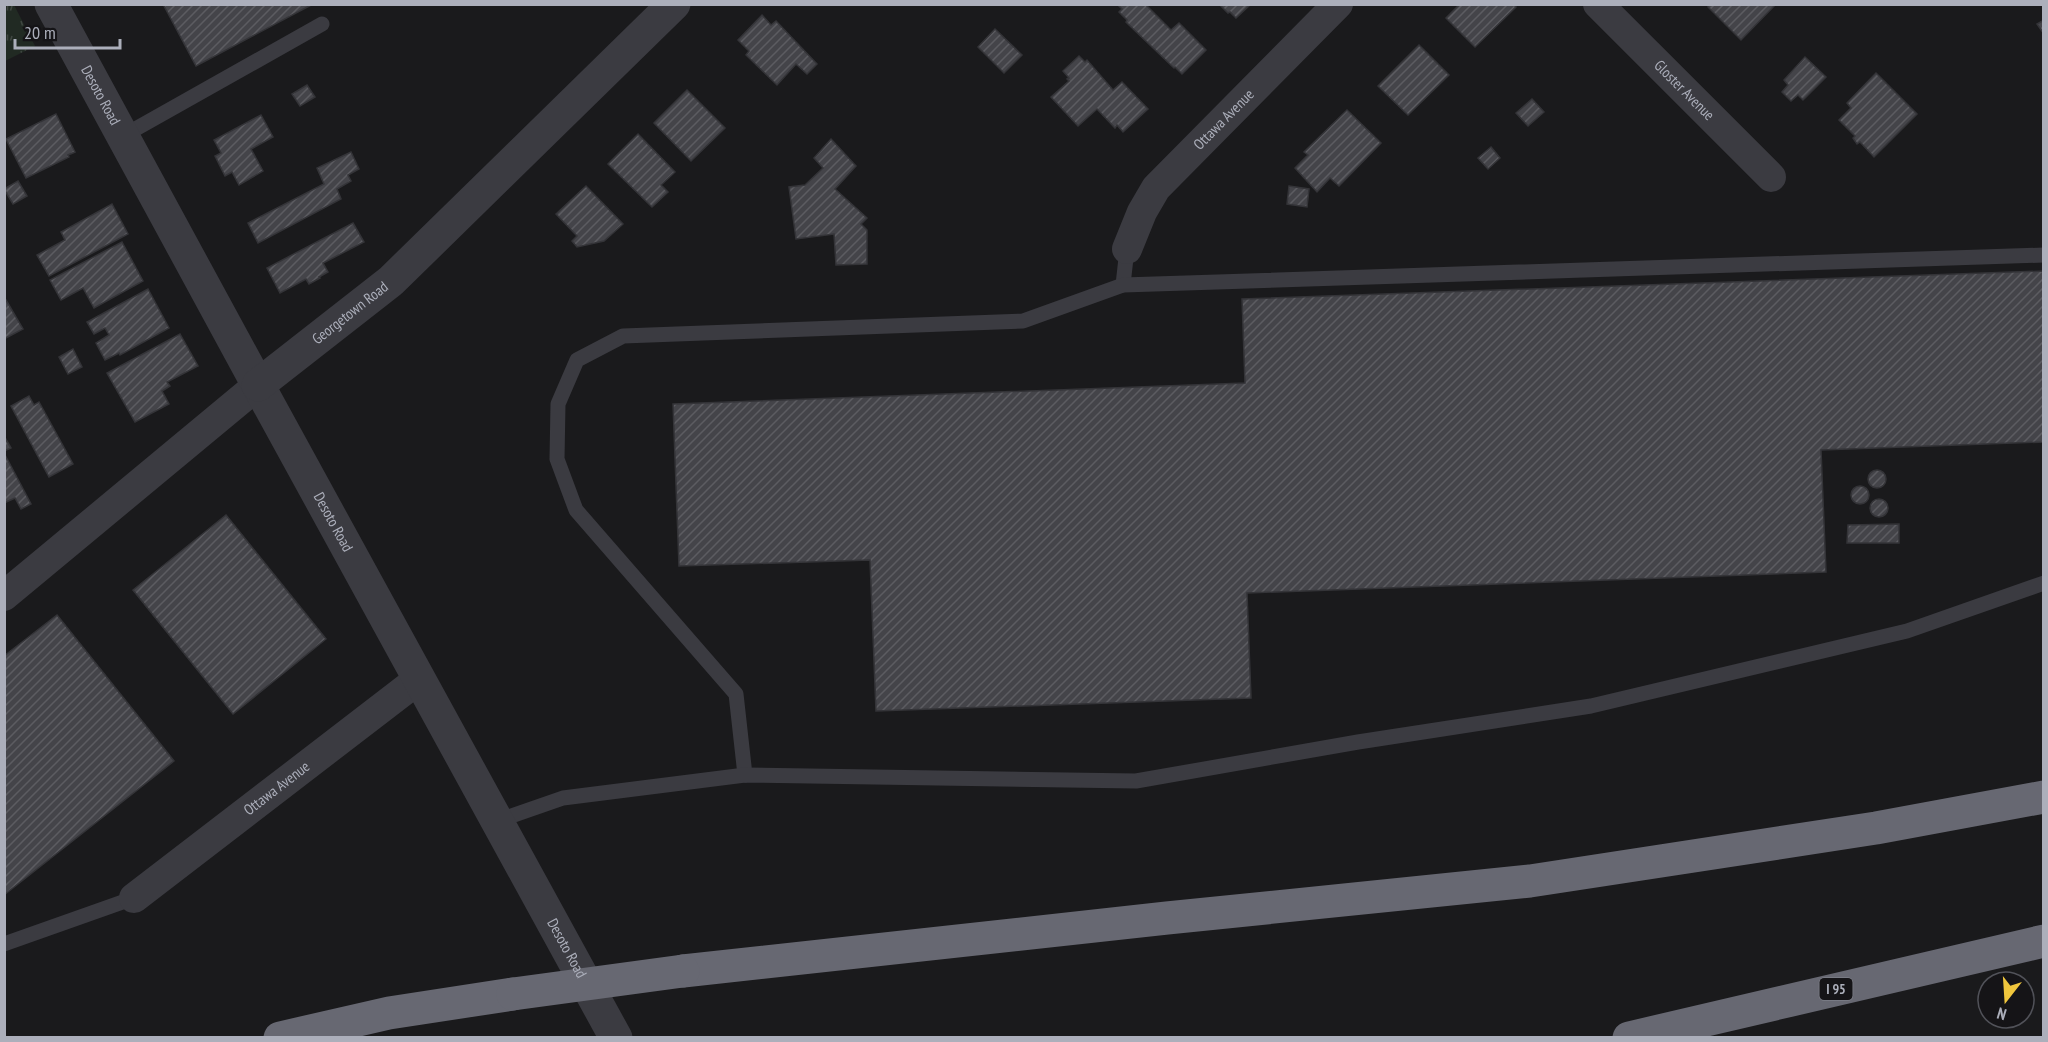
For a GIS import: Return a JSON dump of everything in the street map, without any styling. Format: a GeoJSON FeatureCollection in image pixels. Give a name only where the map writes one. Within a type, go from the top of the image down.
{"type":"FeatureCollection","features":[{"type":"Feature","properties":{"kind":"highway"},"geometry":{"type":"LineString","coordinates":[[1876,828],[2043,789]]}},
{"type":"Feature","properties":{"kind":"highway"},"geometry":{"type":"LineString","coordinates":[[280,1038],[388,1013],[683,971],[1530,881],[1876,828],[2043,797]]}},
{"type":"Feature","properties":{"kind":"highway","name":"I 95"},"geometry":{"type":"LineString","coordinates":[[1629,1038],[2043,941]]}},
{"type":"Feature","properties":{"kind":"street","name":"Desoto Road"},"geometry":{"type":"LineString","coordinates":[[51,4],[616,1038]]}},
{"type":"Feature","properties":{"kind":"street","name":"Georgetown Road"},"geometry":{"type":"LineString","coordinates":[[4,596],[258,385],[392,281],[674,4]]}},
{"type":"Feature","properties":{"kind":"street","name":"Ottawa Avenue"},"geometry":{"type":"LineString","coordinates":[[1127,249],[1142,212],[1156,188],[1338,4]]}},
{"type":"Feature","properties":{"kind":"street","name":"Gloster Avenue"},"geometry":{"type":"LineString","coordinates":[[1598,4],[1771,177]]}},
{"type":"Feature","properties":{"kind":"street","name":"Ottawa Avenue"},"geometry":{"type":"LineString","coordinates":[[134,898],[419,679]]}},
{"type":"Feature","properties":{"kind":"lane"},"geometry":{"type":"LineString","coordinates":[[123,136],[322,24]]}},
{"type":"Feature","properties":{"kind":"lane"},"geometry":{"type":"LineString","coordinates":[[1123,285],[1127,249]]}},
{"type":"Feature","properties":{"kind":"lane"},"geometry":{"type":"LineString","coordinates":[[745,775],[736,694],[576,510],[557,459],[558,404],[577,360],[623,336],[1023,321],[1123,285],[2043,255]]}},
{"type":"Feature","properties":{"kind":"lane"},"geometry":{"type":"LineString","coordinates":[[497,821],[563,798],[745,775],[1136,781],[1358,742],[1591,706],[1907,631],[2043,583]]}},
{"type":"Feature","properties":{"kind":"lane"},"geometry":{"type":"LineString","coordinates":[[4,944],[134,898]]}},
{"type":"Feature","properties":{"kind":"green space"},"geometry":{"type":"Polygon","coordinates":[[[5,4],[14,5],[35,46],[5,61],[5,4]]]}},
{"type":"Feature","properties":{"kind":"building"},"geometry":{"type":"Polygon","coordinates":[[[163,4],[313,4],[196,66],[163,4]]]}},
{"type":"Feature","properties":{"kind":"building"},"geometry":{"type":"Polygon","coordinates":[[[1117,4],[1145,4],[1171,30],[1179,23],[1206,50],[1182,74],[1126,22],[1127,20],[1119,12],[1122,9],[1117,4]]]}},
{"type":"Feature","properties":{"kind":"building"},"geometry":{"type":"Polygon","coordinates":[[[1219,4],[1251,4],[1236,18],[1219,4]]]}},
{"type":"Feature","properties":{"kind":"building"},"geometry":{"type":"Polygon","coordinates":[[[1460,4],[1513,4],[1516,7],[1475,47],[1446,18],[1460,4]]]}},
{"type":"Feature","properties":{"kind":"building"},"geometry":{"type":"Polygon","coordinates":[[[1710,4],[1776,4],[1741,40],[1708,7],[1710,4]]]}},
{"type":"Feature","properties":{"kind":"building"},"geometry":{"type":"Polygon","coordinates":[[[762,15],[771,25],[776,21],[817,64],[807,74],[796,64],[777,85],[746,55],[749,51],[738,40],[762,15]]]}},
{"type":"Feature","properties":{"kind":"building"},"geometry":{"type":"Polygon","coordinates":[[[2044,20],[2044,34],[2037,24],[2044,20]]]}},
{"type":"Feature","properties":{"kind":"building"},"geometry":{"type":"Polygon","coordinates":[[[995,29],[1022,55],[1004,73],[978,47],[995,29]]]}},
{"type":"Feature","properties":{"kind":"building"},"geometry":{"type":"Polygon","coordinates":[[[1419,45],[1449,75],[1408,115],[1378,86],[1419,45]]]}},
{"type":"Feature","properties":{"kind":"building"},"geometry":{"type":"Polygon","coordinates":[[[1079,56],[1085,62],[1087,60],[1113,90],[1122,82],[1148,109],[1123,132],[1117,125],[1115,128],[1097,109],[1078,126],[1051,97],[1069,81],[1063,71],[1079,56]]]}},
{"type":"Feature","properties":{"kind":"building"},"geometry":{"type":"Polygon","coordinates":[[[1805,57],[1826,77],[1803,100],[1798,95],[1791,101],[1782,92],[1788,85],[1784,80],[1805,57]]]}},
{"type":"Feature","properties":{"kind":"building"},"geometry":{"type":"Polygon","coordinates":[[[1876,73],[1917,114],[1874,157],[1860,142],[1857,144],[1853,138],[1855,136],[1839,120],[1851,108],[1847,103],[1876,73]]]}},
{"type":"Feature","properties":{"kind":"building"},"geometry":{"type":"Polygon","coordinates":[[[307,85],[315,97],[300,106],[292,94],[307,85]]]}},
{"type":"Feature","properties":{"kind":"building"},"geometry":{"type":"Polygon","coordinates":[[[687,90],[725,128],[691,161],[654,123],[687,90]]]}},
{"type":"Feature","properties":{"kind":"building"},"geometry":{"type":"Polygon","coordinates":[[[1532,99],[1544,112],[1528,126],[1516,113],[1532,99]]]}},
{"type":"Feature","properties":{"kind":"building"},"geometry":{"type":"Polygon","coordinates":[[[1347,110],[1381,143],[1339,186],[1330,178],[1317,192],[1295,168],[1308,155],[1304,152],[1347,110]]]}},
{"type":"Feature","properties":{"kind":"building"},"geometry":{"type":"Polygon","coordinates":[[[56,114],[75,152],[26,178],[6,139],[56,114]]]}},
{"type":"Feature","properties":{"kind":"building"},"geometry":{"type":"Polygon","coordinates":[[[261,115],[273,137],[251,149],[263,171],[239,185],[232,172],[225,176],[215,156],[221,153],[214,140],[261,115]]]}},
{"type":"Feature","properties":{"kind":"building"},"geometry":{"type":"Polygon","coordinates":[[[638,134],[675,172],[661,185],[668,192],[652,207],[608,164],[638,134]]]}},
{"type":"Feature","properties":{"kind":"building"},"geometry":{"type":"Polygon","coordinates":[[[831,139],[856,166],[835,189],[867,218],[861,224],[867,230],[867,264],[836,265],[834,234],[796,239],[789,187],[805,185],[823,168],[814,158],[831,139]]]}},
{"type":"Feature","properties":{"kind":"building"},"geometry":{"type":"Polygon","coordinates":[[[1491,147],[1500,158],[1488,169],[1478,158],[1491,147]]]}},
{"type":"Feature","properties":{"kind":"building"},"geometry":{"type":"Polygon","coordinates":[[[351,152],[359,169],[348,175],[351,181],[337,189],[341,199],[258,243],[248,223],[324,184],[317,168],[351,152]]]}},
{"type":"Feature","properties":{"kind":"building"},"geometry":{"type":"Polygon","coordinates":[[[18,181],[27,196],[13,204],[4,189],[18,181]]]}},
{"type":"Feature","properties":{"kind":"building"},"geometry":{"type":"Polygon","coordinates":[[[586,186],[623,224],[604,241],[577,247],[572,241],[577,236],[556,214],[586,186]]]}},
{"type":"Feature","properties":{"kind":"building"},"geometry":{"type":"Polygon","coordinates":[[[1289,186],[1309,189],[1307,207],[1287,204],[1289,186]]]}},
{"type":"Feature","properties":{"kind":"building"},"geometry":{"type":"Polygon","coordinates":[[[112,204],[128,234],[49,276],[37,255],[65,240],[61,232],[112,204]]]}},
{"type":"Feature","properties":{"kind":"building"},"geometry":{"type":"Polygon","coordinates":[[[353,223],[364,242],[323,263],[328,272],[320,278],[309,284],[306,279],[280,293],[267,268],[353,223]]]}},
{"type":"Feature","properties":{"kind":"building"},"geometry":{"type":"Polygon","coordinates":[[[122,242],[143,281],[94,308],[83,288],[61,300],[50,280],[122,242]]]}},
{"type":"Feature","properties":{"kind":"building"},"geometry":{"type":"Polygon","coordinates":[[[2044,271],[2044,442],[1821,450],[1826,572],[1247,593],[1251,698],[876,711],[870,560],[679,566],[673,404],[1245,383],[1242,299],[2044,271]]]}},
{"type":"Feature","properties":{"kind":"building"},"geometry":{"type":"Polygon","coordinates":[[[148,289],[169,328],[120,355],[119,353],[105,360],[96,343],[109,335],[105,328],[94,334],[87,322],[148,289]]]}},
{"type":"Feature","properties":{"kind":"building"},"geometry":{"type":"Polygon","coordinates":[[[6,300],[23,329],[4,339],[4,301],[6,300]]]}},
{"type":"Feature","properties":{"kind":"building"},"geometry":{"type":"Polygon","coordinates":[[[180,334],[198,366],[167,382],[170,386],[162,391],[169,404],[135,422],[107,373],[180,334]]]}},
{"type":"Feature","properties":{"kind":"building"},"geometry":{"type":"Polygon","coordinates":[[[73,349],[82,367],[68,374],[59,357],[73,349]]]}},
{"type":"Feature","properties":{"kind":"building"},"geometry":{"type":"Polygon","coordinates":[[[29,396],[34,405],[39,402],[73,464],[49,477],[11,406],[29,396]]]}},
{"type":"Feature","properties":{"kind":"building"},"geometry":{"type":"Polygon","coordinates":[[[4,436],[11,448],[4,451],[4,436]]]}},
{"type":"Feature","properties":{"kind":"building"},"geometry":{"type":"Polygon","coordinates":[[[4,453],[31,504],[21,509],[15,498],[4,503],[4,453]]]}},
{"type":"Feature","properties":{"kind":"building"},"geometry":{"type":"Polygon","coordinates":[[[1877,470],[1883,473],[1886,479],[1883,485],[1877,488],[1871,485],[1868,479],[1871,473],[1877,470]]]}},
{"type":"Feature","properties":{"kind":"building"},"geometry":{"type":"Polygon","coordinates":[[[1860,486],[1866,489],[1869,495],[1866,501],[1860,504],[1854,501],[1851,495],[1854,489],[1860,486]]]}},
{"type":"Feature","properties":{"kind":"building"},"geometry":{"type":"Polygon","coordinates":[[[1879,499],[1885,502],[1888,508],[1885,514],[1879,517],[1873,514],[1870,508],[1873,502],[1879,499]]]}},
{"type":"Feature","properties":{"kind":"building"},"geometry":{"type":"Polygon","coordinates":[[[226,515],[326,639],[233,714],[133,590],[226,515]]]}},
{"type":"Feature","properties":{"kind":"building"},"geometry":{"type":"Polygon","coordinates":[[[1899,524],[1899,543],[1847,543],[1848,525],[1899,524]]]}},
{"type":"Feature","properties":{"kind":"building"},"geometry":{"type":"Polygon","coordinates":[[[57,615],[174,761],[4,895],[4,656],[57,615]]]}}]}
